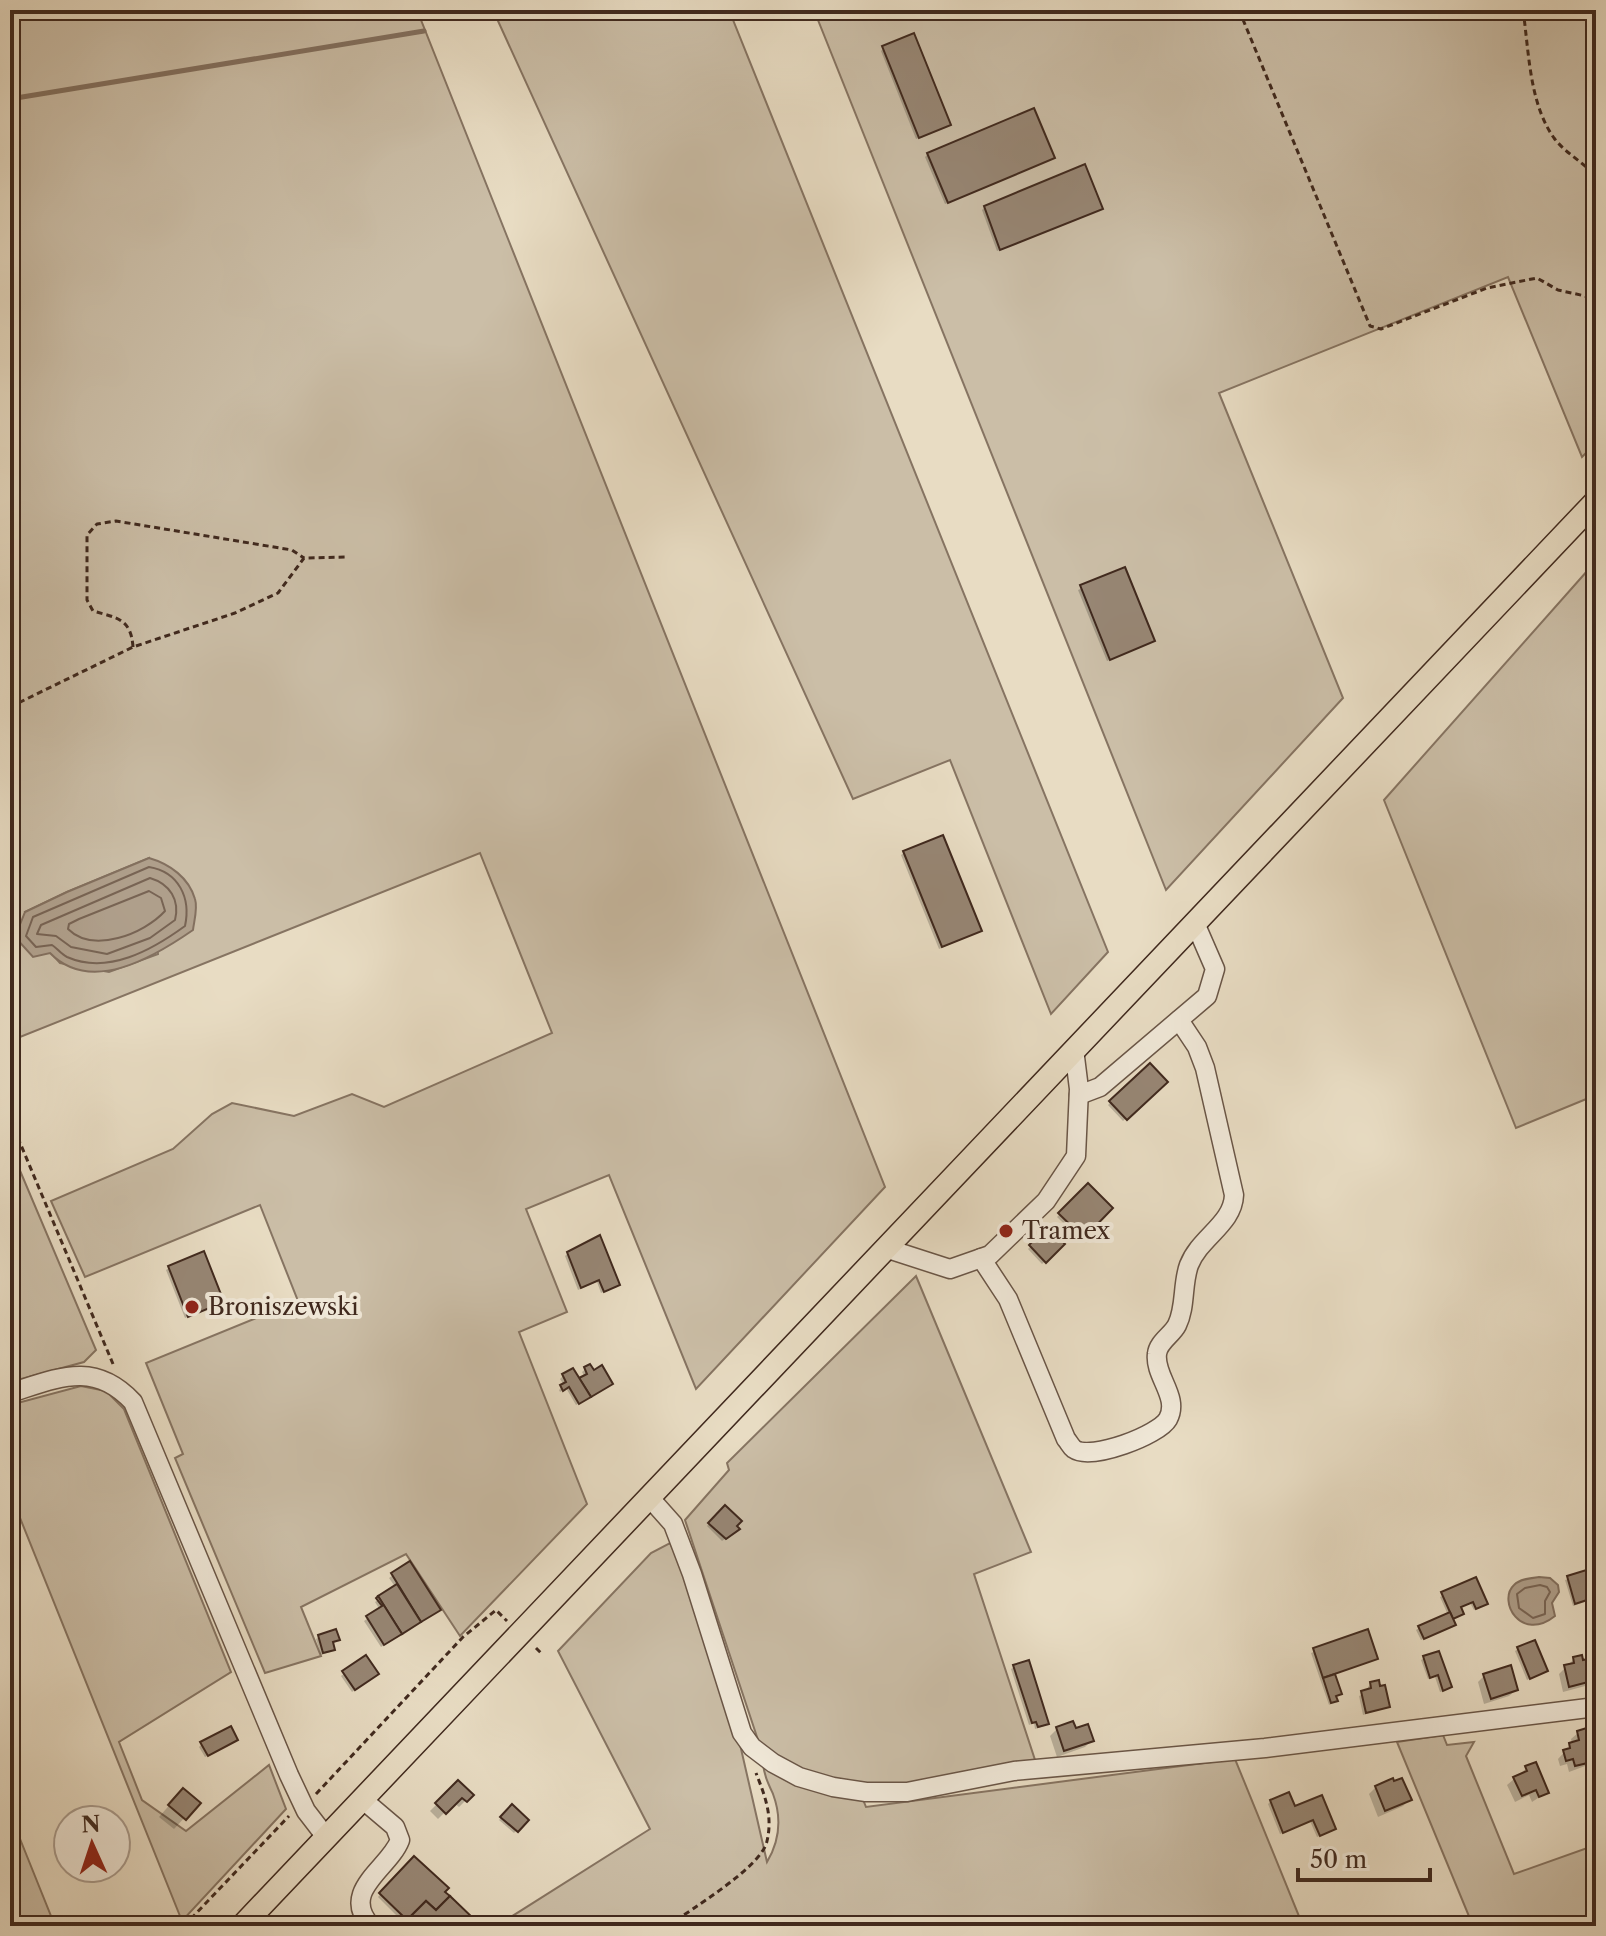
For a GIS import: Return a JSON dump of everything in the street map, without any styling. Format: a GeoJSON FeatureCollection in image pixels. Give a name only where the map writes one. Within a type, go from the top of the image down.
{"type":"FeatureCollection","features":[{"type":"Feature","properties":{"kind":"main road"},"geometry":{"type":"LineString","coordinates":[[242,1926],[261,1916],[326,1837],[1596,501]]}},
{"type":"Feature","properties":{"kind":"street"},"geometry":{"type":"LineString","coordinates":[[1079,1095],[1100,1087],[1207,996],[1215,969],[1195,923]]}},
{"type":"Feature","properties":{"kind":"street"},"geometry":{"type":"LineString","coordinates":[[981,1258],[1008,1299],[1066,1439],[1074,1449],[1082,1452],[1109,1450],[1158,1429],[1168,1420],[1171,1399],[1156,1356],[1159,1346],[1177,1326],[1189,1265],[1204,1240],[1228,1217],[1234,1195],[1205,1068],[1197,1047],[1179,1020]]}},
{"type":"Feature","properties":{"kind":"street"},"geometry":{"type":"LineString","coordinates":[[885,1248],[950,1269],[990,1255],[1046,1201],[1076,1156],[1079,1095],[1074,1049]]}},
{"type":"Feature","properties":{"kind":"street"},"geometry":{"type":"LineString","coordinates":[[10,1393],[61,1377],[78,1375],[104,1380],[124,1393],[140,1415],[303,1805],[326,1837]]}},
{"type":"Feature","properties":{"kind":"street"},"geometry":{"type":"LineString","coordinates":[[649,1497],[673,1524],[742,1733],[773,1763],[799,1777],[833,1787],[866,1792],[907,1792],[1014,1771],[1265,1748],[1596,1707]]}},
{"type":"Feature","properties":{"kind":"street"},"geometry":{"type":"LineString","coordinates":[[362,1799],[395,1827],[400,1840],[360,1898],[363,1918],[371,1926]]}},
{"type":"Feature","properties":{"kind":"path"},"geometry":{"type":"LineString","coordinates":[[1239,10],[1370,326],[1381,329],[1487,288],[1537,278],[1558,290],[1585,296],[1596,302]]}},
{"type":"Feature","properties":{"kind":"path"},"geometry":{"type":"LineString","coordinates":[[1523,10],[1537,99],[1543,117],[1552,136],[1563,149],[1596,177]]}},
{"type":"Feature","properties":{"kind":"path"},"geometry":{"type":"LineString","coordinates":[[133,647],[132,632],[121,619],[93,611],[87,600],[87,535],[97,524],[116,521],[175,530],[292,550],[304,558],[348,557]]}},
{"type":"Feature","properties":{"kind":"path"},"geometry":{"type":"LineString","coordinates":[[10,707],[133,647],[235,613],[278,593],[304,558]]}},
{"type":"Feature","properties":{"kind":"path"},"geometry":{"type":"LineString","coordinates":[[10,1119],[124,1393]]}},
{"type":"Feature","properties":{"kind":"path"},"geometry":{"type":"LineString","coordinates":[[184,1926],[283,1821],[316,1794],[463,1637],[496,1610],[543,1655]]}},
{"type":"Feature","properties":{"kind":"path"},"geometry":{"type":"LineString","coordinates":[[668,1926],[746,1870],[767,1844],[769,1811],[753,1763],[757,1750]]}},
{"type":"Feature","properties":{"kind":"shaded area"},"geometry":{"type":"Polygon","coordinates":[[[10,10],[417,10],[885,1187],[696,1389],[609,1175],[526,1209],[567,1312],[519,1332],[587,1504],[460,1636],[406,1554],[301,1607],[321,1656],[265,1673],[175,1458],[183,1454],[146,1363],[298,1301],[260,1205],[85,1277],[51,1201],[173,1149],[212,1114],[232,1103],[294,1116],[352,1094],[384,1107],[552,1033],[480,853],[10,1041],[10,10]],[[149,858],[25,912],[60,963],[109,972],[158,954],[149,858]]]}},
{"type":"Feature","properties":{"kind":"shaded area"},"geometry":{"type":"Polygon","coordinates":[[[493,10],[729,10],[1108,952],[1051,1014],[950,760],[853,799],[493,10]]]}},
{"type":"Feature","properties":{"kind":"shaded area"},"geometry":{"type":"Polygon","coordinates":[[[814,10],[1596,10],[1596,443],[1582,457],[1508,277],[1219,393],[1343,698],[1166,890],[814,10]]]}},
{"type":"Feature","properties":{"kind":"shaded area"},"geometry":{"type":"Polygon","coordinates":[[[1596,561],[1596,1095],[1516,1128],[1384,800],[1596,561]]]}},
{"type":"Feature","properties":{"kind":"shaded area"},"geometry":{"type":"Polygon","coordinates":[[[10,1147],[96,1350],[84,1362],[10,1382],[10,1147]]]}},
{"type":"Feature","properties":{"kind":"shaded area"},"geometry":{"type":"Polygon","coordinates":[[[916,1276],[1031,1552],[974,1574],[1036,1763],[883,1788],[828,1779],[784,1764],[759,1743],[685,1520],[729,1470],[727,1463],[916,1276]]]}},
{"type":"Feature","properties":{"kind":"shaded area"},"geometry":{"type":"Polygon","coordinates":[[[81,1386],[106,1391],[124,1409],[231,1672],[119,1742],[142,1800],[186,1831],[269,1765],[286,1809],[182,1921],[10,1493],[10,1405],[81,1386]]]}},
{"type":"Feature","properties":{"kind":"shaded area"},"geometry":{"type":"Polygon","coordinates":[[[670,1543],[690,1583],[739,1740],[767,1862],[775,1845],[778,1820],[763,1763],[862,1797],[866,1807],[1235,1759],[1303,1926],[510,1926],[506,1920],[650,1829],[558,1651],[651,1553],[670,1543]]]}},
{"type":"Feature","properties":{"kind":"shaded area"},"geometry":{"type":"Polygon","coordinates":[[[1443,1735],[1447,1745],[1474,1742],[1466,1756],[1514,1874],[1590,1847],[1596,1863],[1596,1926],[1473,1926],[1397,1742],[1443,1735]]]}},
{"type":"Feature","properties":{"kind":"shaded area"},"geometry":{"type":"Polygon","coordinates":[[[10,1814],[55,1926],[10,1926],[10,1814]]]}},
{"type":"Feature","properties":{"kind":"water"},"geometry":{"type":"Polygon","coordinates":[[[149,858],[178,873],[192,891],[196,903],[193,930],[160,951],[122,967],[84,971],[66,965],[50,953],[33,957],[15,937],[25,912],[149,858]]]}},
{"type":"Feature","properties":{"kind":"water"},"geometry":{"type":"Polygon","coordinates":[[[1550,1578],[1558,1585],[1559,1592],[1552,1603],[1555,1616],[1532,1625],[1515,1617],[1508,1600],[1509,1592],[1519,1581],[1550,1578]]]}},
{"type":"Feature","properties":{"kind":"building"},"geometry":{"type":"Polygon","coordinates":[[[914,33],[951,125],[919,138],[882,46],[914,33]]]}},
{"type":"Feature","properties":{"kind":"building"},"geometry":{"type":"Polygon","coordinates":[[[1034,108],[1055,158],[948,203],[927,153],[1034,108]]]}},
{"type":"Feature","properties":{"kind":"building"},"geometry":{"type":"Polygon","coordinates":[[[1085,164],[1103,209],[1000,250],[984,206],[1085,164]]]}},
{"type":"Feature","properties":{"kind":"building"},"geometry":{"type":"Polygon","coordinates":[[[1125,567],[1155,641],[1110,660],[1080,585],[1125,567]]]}},
{"type":"Feature","properties":{"kind":"building"},"geometry":{"type":"Polygon","coordinates":[[[943,835],[982,931],[942,947],[903,851],[943,835]]]}},
{"type":"Feature","properties":{"kind":"building"},"geometry":{"type":"Polygon","coordinates":[[[1150,1063],[1168,1082],[1127,1120],[1109,1101],[1150,1063]]]}},
{"type":"Feature","properties":{"kind":"building"},"geometry":{"type":"Polygon","coordinates":[[[1088,1183],[1113,1208],[1084,1238],[1058,1213],[1088,1183]]]}},
{"type":"Feature","properties":{"kind":"building"},"geometry":{"type":"Polygon","coordinates":[[[1053,1232],[1065,1244],[1046,1263],[1029,1245],[1040,1234],[1046,1239],[1053,1232]]]}},
{"type":"Feature","properties":{"kind":"building"},"geometry":{"type":"Polygon","coordinates":[[[600,1235],[620,1285],[604,1292],[599,1280],[581,1288],[567,1252],[600,1235]]]}},
{"type":"Feature","properties":{"kind":"building"},"geometry":{"type":"Polygon","coordinates":[[[204,1251],[224,1302],[188,1317],[168,1266],[204,1251]]]}},
{"type":"Feature","properties":{"kind":"building"},"geometry":{"type":"Polygon","coordinates":[[[590,1364],[594,1370],[602,1365],[613,1384],[591,1397],[579,1378],[587,1374],[584,1367],[590,1364]]]}},
{"type":"Feature","properties":{"kind":"building"},"geometry":{"type":"Polygon","coordinates":[[[573,1368],[591,1397],[579,1404],[569,1387],[563,1391],[560,1385],[566,1382],[562,1374],[573,1368]]]}},
{"type":"Feature","properties":{"kind":"building"},"geometry":{"type":"Polygon","coordinates":[[[725,1505],[742,1521],[737,1526],[740,1529],[726,1539],[708,1523],[725,1505]]]}},
{"type":"Feature","properties":{"kind":"building"},"geometry":{"type":"Polygon","coordinates":[[[410,1561],[441,1610],[421,1622],[391,1573],[410,1561]]]}},
{"type":"Feature","properties":{"kind":"building"},"geometry":{"type":"Polygon","coordinates":[[[1596,1567],[1596,1589],[1588,1592],[1590,1599],[1575,1604],[1567,1576],[1596,1567]]]}},
{"type":"Feature","properties":{"kind":"building"},"geometry":{"type":"Polygon","coordinates":[[[1476,1577],[1488,1604],[1476,1609],[1473,1602],[1461,1607],[1464,1614],[1453,1619],[1441,1592],[1476,1577]]]}},
{"type":"Feature","properties":{"kind":"building"},"geometry":{"type":"Polygon","coordinates":[[[397,1584],[421,1622],[402,1634],[378,1596],[397,1584]]]}},
{"type":"Feature","properties":{"kind":"building"},"geometry":{"type":"Polygon","coordinates":[[[378,1596],[402,1634],[384,1645],[366,1616],[382,1606],[376,1598],[378,1596]]]}},
{"type":"Feature","properties":{"kind":"building"},"geometry":{"type":"Polygon","coordinates":[[[1450,1612],[1456,1625],[1424,1639],[1418,1626],[1450,1612]]]}},
{"type":"Feature","properties":{"kind":"building"},"geometry":{"type":"Polygon","coordinates":[[[336,1629],[340,1640],[333,1642],[335,1650],[323,1653],[318,1635],[336,1629]]]}},
{"type":"Feature","properties":{"kind":"building"},"geometry":{"type":"Polygon","coordinates":[[[1368,1629],[1378,1659],[1323,1678],[1313,1648],[1368,1629]]]}},
{"type":"Feature","properties":{"kind":"building"},"geometry":{"type":"Polygon","coordinates":[[[1535,1640],[1548,1671],[1530,1679],[1517,1647],[1535,1640]]]}},
{"type":"Feature","properties":{"kind":"building"},"geometry":{"type":"Polygon","coordinates":[[[1439,1651],[1452,1687],[1443,1691],[1438,1675],[1430,1678],[1423,1656],[1439,1651]]]}},
{"type":"Feature","properties":{"kind":"building"},"geometry":{"type":"Polygon","coordinates":[[[366,1655],[379,1674],[355,1690],[342,1671],[366,1655]]]}},
{"type":"Feature","properties":{"kind":"building"},"geometry":{"type":"Polygon","coordinates":[[[1582,1655],[1583,1660],[1593,1658],[1596,1680],[1569,1687],[1564,1665],[1574,1663],[1573,1657],[1582,1655]]]}},
{"type":"Feature","properties":{"kind":"building"},"geometry":{"type":"Polygon","coordinates":[[[1029,1660],[1049,1724],[1038,1727],[1036,1722],[1032,1723],[1013,1665],[1029,1660]]]}},
{"type":"Feature","properties":{"kind":"building"},"geometry":{"type":"Polygon","coordinates":[[[1511,1665],[1518,1690],[1491,1699],[1483,1674],[1511,1665]]]}},
{"type":"Feature","properties":{"kind":"building"},"geometry":{"type":"Polygon","coordinates":[[[1335,1674],[1342,1694],[1336,1696],[1338,1701],[1331,1703],[1323,1678],[1335,1674]]]}},
{"type":"Feature","properties":{"kind":"building"},"geometry":{"type":"Polygon","coordinates":[[[1379,1680],[1380,1686],[1385,1685],[1390,1707],[1366,1713],[1361,1691],[1371,1688],[1370,1682],[1379,1680]]]}},
{"type":"Feature","properties":{"kind":"building"},"geometry":{"type":"Polygon","coordinates":[[[1073,1721],[1076,1728],[1088,1724],[1094,1741],[1064,1751],[1056,1727],[1073,1721]]]}},
{"type":"Feature","properties":{"kind":"building"},"geometry":{"type":"Polygon","coordinates":[[[231,1726],[238,1740],[208,1756],[200,1742],[231,1726]]]}},
{"type":"Feature","properties":{"kind":"building"},"geometry":{"type":"Polygon","coordinates":[[[1593,1726],[1596,1761],[1575,1766],[1573,1759],[1566,1761],[1563,1750],[1570,1748],[1569,1743],[1579,1740],[1577,1731],[1593,1726]]]}},
{"type":"Feature","properties":{"kind":"building"},"geometry":{"type":"Polygon","coordinates":[[[1536,1762],[1549,1793],[1539,1797],[1536,1790],[1522,1796],[1513,1777],[1527,1771],[1525,1766],[1536,1762]]]}},
{"type":"Feature","properties":{"kind":"building"},"geometry":{"type":"Polygon","coordinates":[[[1393,1778],[1394,1781],[1402,1778],[1412,1800],[1385,1811],[1375,1786],[1393,1778]]]}},
{"type":"Feature","properties":{"kind":"building"},"geometry":{"type":"Polygon","coordinates":[[[458,1780],[474,1795],[467,1802],[462,1798],[446,1814],[435,1803],[458,1780]]]}},
{"type":"Feature","properties":{"kind":"building"},"geometry":{"type":"Polygon","coordinates":[[[183,1788],[201,1803],[186,1820],[168,1805],[183,1788]]]}},
{"type":"Feature","properties":{"kind":"building"},"geometry":{"type":"Polygon","coordinates":[[[1289,1792],[1295,1806],[1322,1795],[1336,1829],[1320,1836],[1313,1820],[1283,1833],[1270,1800],[1289,1792]]]}},
{"type":"Feature","properties":{"kind":"building"},"geometry":{"type":"Polygon","coordinates":[[[512,1804],[529,1820],[518,1832],[500,1817],[512,1804]]]}},
{"type":"Feature","properties":{"kind":"building"},"geometry":{"type":"Polygon","coordinates":[[[414,1856],[449,1888],[445,1892],[450,1896],[436,1910],[426,1901],[407,1920],[379,1893],[414,1856]]]}},
{"type":"Feature","properties":{"kind":"building"},"geometry":{"type":"Polygon","coordinates":[[[450,1896],[474,1919],[463,1926],[411,1926],[407,1920],[426,1901],[436,1910],[450,1896]]]}},
{"type":"Feature","properties":{"kind":"waterway"},"geometry":{"type":"LineString","coordinates":[[10,99],[424,31]]}},
{"type":"Feature","properties":{"kind":"place","name":"Tramex"},"geometry":{"type":"Point","coordinates":[1006,1231]}},
{"type":"Feature","properties":{"kind":"place","name":"Broniszewski"},"geometry":{"type":"Point","coordinates":[192,1307]}}]}
